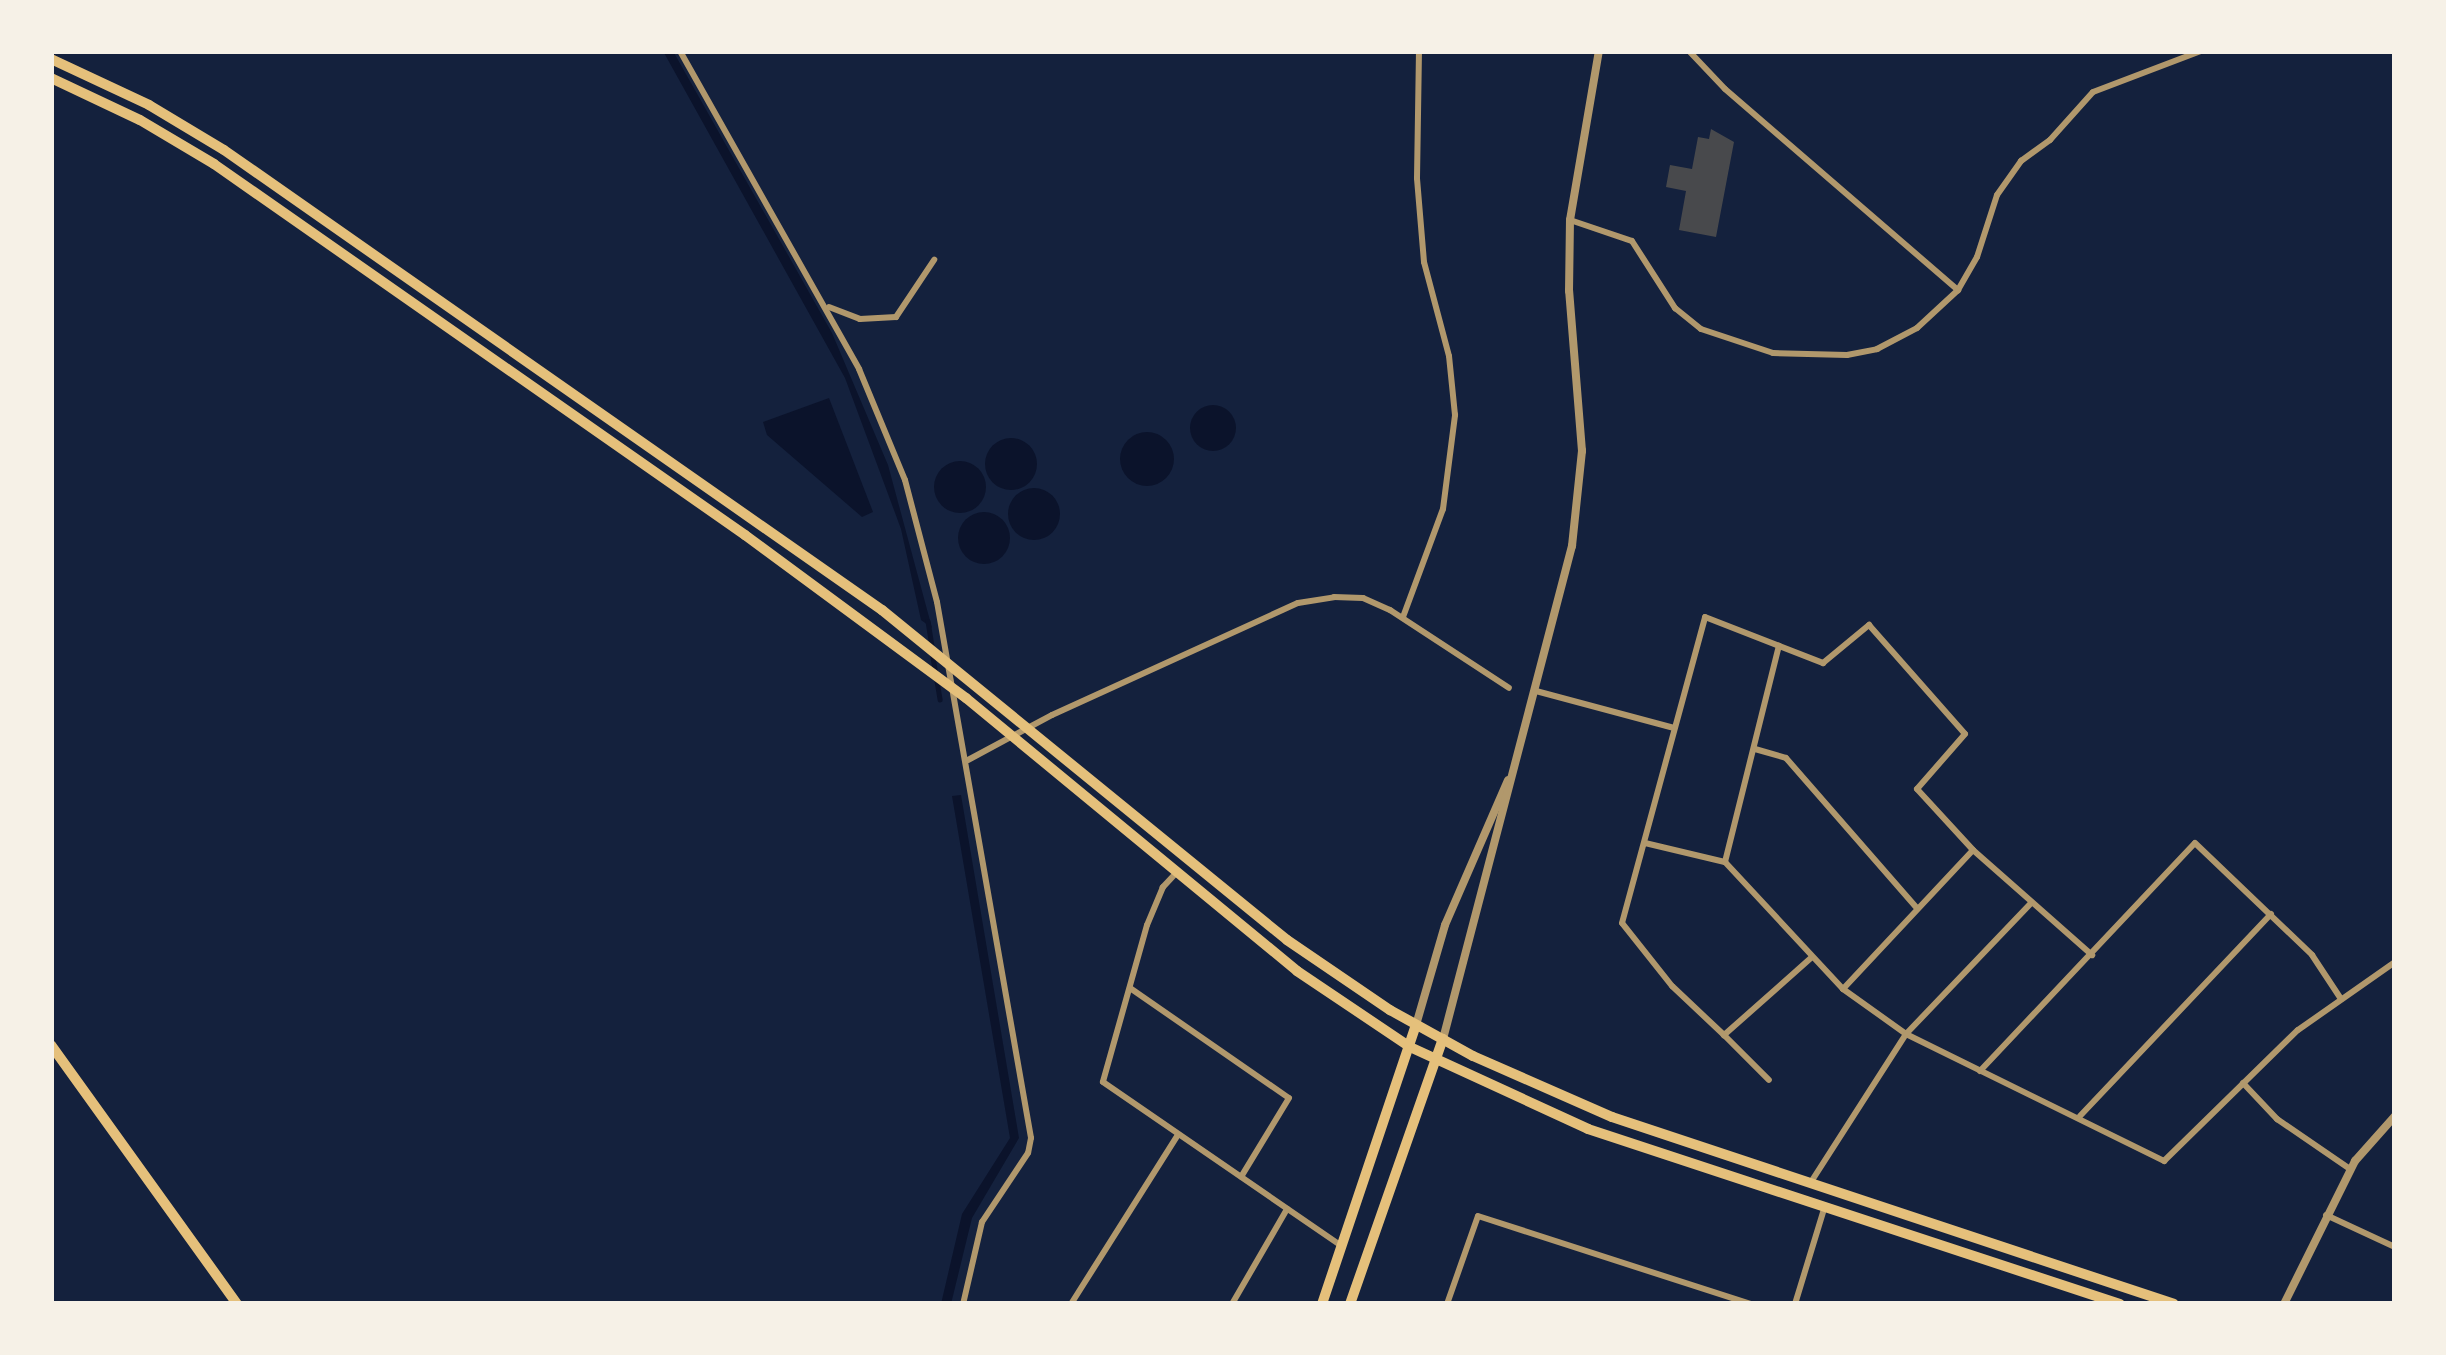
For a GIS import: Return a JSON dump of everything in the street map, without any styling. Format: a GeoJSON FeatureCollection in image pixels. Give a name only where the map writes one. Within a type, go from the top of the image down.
{"type":"FeatureCollection","features":[{"type":"Feature","properties":{"kind":"main road"},"geometry":{"type":"LineString","coordinates":[[51,59],[224,150],[755,521],[921,640],[1287,940],[1416,1025],[1612,1117],[2174,1304]]}},
{"type":"Feature","properties":{"kind":"main road"},"geometry":{"type":"LineString","coordinates":[[51,78],[140,120],[214,164],[745,535],[883,634],[1297,971],[1410,1047],[1588,1129],[2120,1304]]}},
{"type":"Feature","properties":{"kind":"main road"},"geometry":{"type":"LineString","coordinates":[[1322,1304],[1416,1025]]}},
{"type":"Feature","properties":{"kind":"main road"},"geometry":{"type":"LineString","coordinates":[[1350,1304],[1443,1039]]}},
{"type":"Feature","properties":{"kind":"main road"},"geometry":{"type":"LineString","coordinates":[[51,1046],[237,1304]]}},
{"type":"Feature","properties":{"kind":"street"},"geometry":{"type":"LineString","coordinates":[[680,51],[825,305],[905,480],[938,602],[1030,1138],[1028,1153],[982,1222],[963,1304]]}},
{"type":"Feature","properties":{"kind":"street"},"geometry":{"type":"LineString","coordinates":[[1402,618],[1443,509],[1455,415],[1449,356],[1424,262],[1417,178],[1419,51]]}},
{"type":"Feature","properties":{"kind":"street"},"geometry":{"type":"LineString","coordinates":[[1443,1039],[1572,545],[1582,475],[1570,220],[1598,51]]}},
{"type":"Feature","properties":{"kind":"street"},"geometry":{"type":"LineString","coordinates":[[1689,51],[1958,290]]}},
{"type":"Feature","properties":{"kind":"street"},"geometry":{"type":"LineString","coordinates":[[1570,220],[1631,241],[1685,320],[1773,353],[1847,355],[1877,349],[1916,328],[1958,290],[1977,256],[1997,194],[2020,161],[2050,140],[2093,92],[2200,51]]}},
{"type":"Feature","properties":{"kind":"street"},"geometry":{"type":"LineString","coordinates":[[825,305],[860,319],[896,316],[934,260]]}},
{"type":"Feature","properties":{"kind":"street"},"geometry":{"type":"LineString","coordinates":[[967,761],[1052,715],[1298,603],[1363,598],[1509,688]]}},
{"type":"Feature","properties":{"kind":"street"},"geometry":{"type":"LineString","coordinates":[[1769,1080],[1672,986],[1622,923],[1705,617],[1823,663],[1869,625],[1965,734],[1917,789],[1973,850],[2092,955]]}},
{"type":"Feature","properties":{"kind":"street"},"geometry":{"type":"LineString","coordinates":[[1725,862],[1779,646]]}},
{"type":"Feature","properties":{"kind":"street"},"geometry":{"type":"LineString","coordinates":[[1536,691],[1674,728]]}},
{"type":"Feature","properties":{"kind":"street"},"geometry":{"type":"LineString","coordinates":[[1755,749],[1786,758],[1917,908]]}},
{"type":"Feature","properties":{"kind":"street"},"geometry":{"type":"LineString","coordinates":[[1416,1025],[1445,925],[1516,762]]}},
{"type":"Feature","properties":{"kind":"street"},"geometry":{"type":"LineString","coordinates":[[1645,843],[1725,862],[1844,989],[1906,1034],[2164,1161],[2298,1030],[2395,962]]}},
{"type":"Feature","properties":{"kind":"street"},"geometry":{"type":"LineString","coordinates":[[1980,1071],[2195,844],[2312,955],[2341,999]]}},
{"type":"Feature","properties":{"kind":"street"},"geometry":{"type":"LineString","coordinates":[[1844,989],[1973,850]]}},
{"type":"Feature","properties":{"kind":"street"},"geometry":{"type":"LineString","coordinates":[[1177,872],[1163,887],[1147,925],[1103,1082],[1343,1247]]}},
{"type":"Feature","properties":{"kind":"street"},"geometry":{"type":"LineString","coordinates":[[1811,1182],[1906,1034],[2032,902]]}},
{"type":"Feature","properties":{"kind":"street"},"geometry":{"type":"LineString","coordinates":[[2080,1116],[2271,914]]}},
{"type":"Feature","properties":{"kind":"street"},"geometry":{"type":"LineString","coordinates":[[1724,1036],[1812,957]]}},
{"type":"Feature","properties":{"kind":"street"},"geometry":{"type":"LineString","coordinates":[[1130,988],[1288,1098],[1241,1178]]}},
{"type":"Feature","properties":{"kind":"street"},"geometry":{"type":"LineString","coordinates":[[2243,1083],[2276,1119],[2350,1169]]}},
{"type":"Feature","properties":{"kind":"street"},"geometry":{"type":"LineString","coordinates":[[2284,1304],[2350,1169],[2395,1116]]}},
{"type":"Feature","properties":{"kind":"street"},"geometry":{"type":"LineString","coordinates":[[1071,1304],[1178,1135]]}},
{"type":"Feature","properties":{"kind":"street"},"geometry":{"type":"LineString","coordinates":[[1795,1304],[1825,1206]]}},
{"type":"Feature","properties":{"kind":"street"},"geometry":{"type":"LineString","coordinates":[[1232,1304],[1287,1209]]}},
{"type":"Feature","properties":{"kind":"street"},"geometry":{"type":"LineString","coordinates":[[2326,1215],[2395,1247]]}},
{"type":"Feature","properties":{"kind":"street"},"geometry":{"type":"LineString","coordinates":[[1447,1304],[1478,1216],[1751,1304]]}},
{"type":"Feature","properties":{"kind":"water"},"geometry":{"type":"Polygon","coordinates":[[[663,51],[673,51],[832,333],[888,465],[932,628],[921,620],[901,529],[845,378],[663,51]]]}},
{"type":"Feature","properties":{"kind":"water"},"geometry":{"type":"Polygon","coordinates":[[[829,398],[873,512],[862,517],[767,435],[763,422],[829,398]]]}},
{"type":"Feature","properties":{"kind":"water"},"geometry":{"type":"Polygon","coordinates":[[[1213,405],[1229,412],[1236,428],[1229,444],[1213,451],[1197,444],[1190,428],[1197,412],[1213,405]]]}},
{"type":"Feature","properties":{"kind":"water"},"geometry":{"type":"Polygon","coordinates":[[[1147,432],[1166,440],[1174,459],[1166,478],[1147,486],[1128,478],[1120,459],[1128,440],[1147,432]]]}},
{"type":"Feature","properties":{"kind":"water"},"geometry":{"type":"Polygon","coordinates":[[[1011,438],[1029,446],[1037,464],[1029,482],[1011,490],[993,482],[985,464],[993,446],[1011,438]]]}},
{"type":"Feature","properties":{"kind":"water"},"geometry":{"type":"Polygon","coordinates":[[[960,461],[978,469],[986,487],[978,505],[960,513],[942,505],[934,487],[942,469],[960,461]]]}},
{"type":"Feature","properties":{"kind":"water"},"geometry":{"type":"Polygon","coordinates":[[[1034,488],[1052,496],[1060,514],[1052,532],[1034,540],[1016,532],[1008,514],[1016,496],[1034,488]]]}},
{"type":"Feature","properties":{"kind":"water"},"geometry":{"type":"Polygon","coordinates":[[[984,512],[1002,520],[1010,538],[1002,556],[984,564],[966,556],[958,538],[966,520],[984,512]]]}},
{"type":"Feature","properties":{"kind":"water"},"geometry":{"type":"Polygon","coordinates":[[[961,795],[1019,1138],[972,1218],[951,1304],[941,1304],[962,1214],[1010,1138],[952,796],[961,795]]]}},
{"type":"Feature","properties":{"kind":"building"},"geometry":{"type":"Polygon","coordinates":[[[1711,129],[1734,142],[1716,237],[1679,230],[1686,191],[1666,187],[1670,165],[1692,169],[1698,137],[1709,139],[1711,129]]]}},
{"type":"Feature","properties":{"kind":"waterway"},"geometry":{"type":"LineString","coordinates":[[928,621],[932,645]]}},
{"type":"Feature","properties":{"kind":"waterway"},"geometry":{"type":"LineString","coordinates":[[933,657],[940,699]]}}]}
